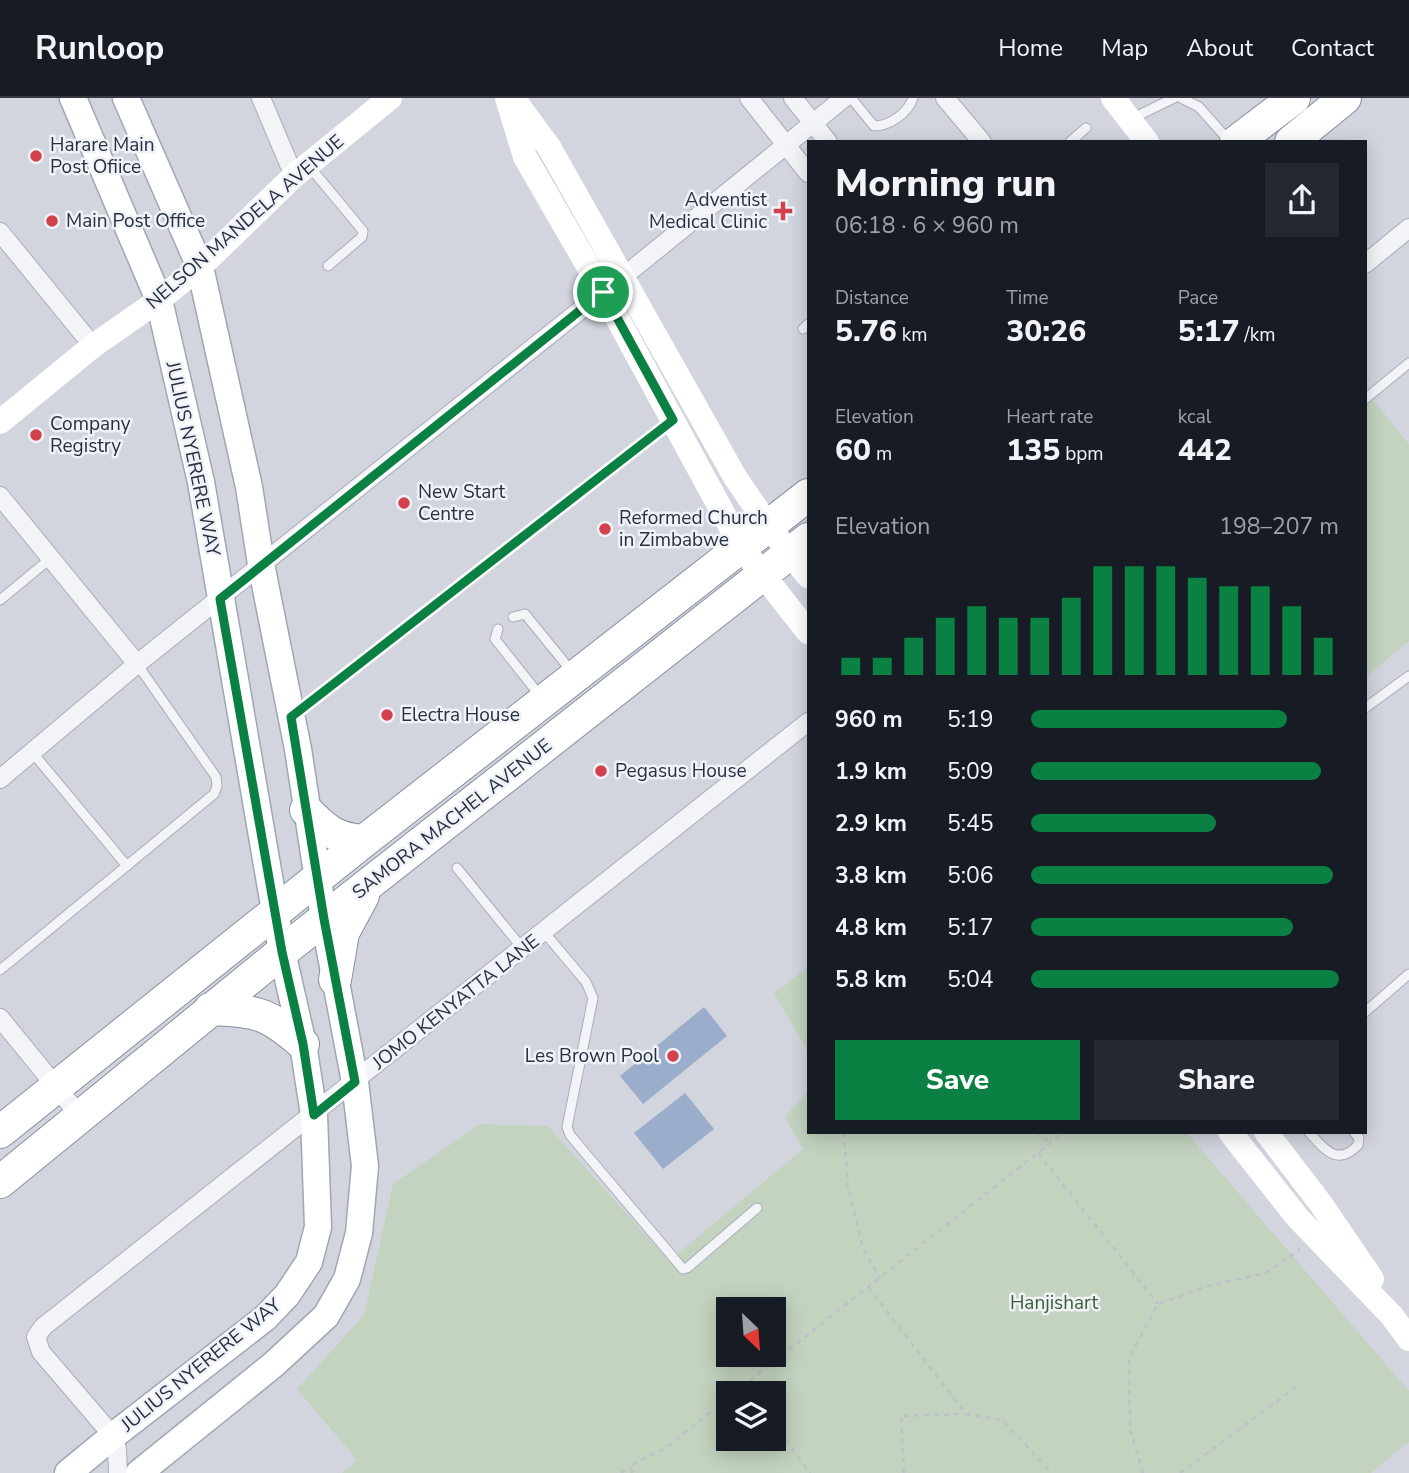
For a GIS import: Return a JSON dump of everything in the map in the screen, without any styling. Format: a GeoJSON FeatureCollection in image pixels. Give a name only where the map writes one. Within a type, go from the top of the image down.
{"type":"FeatureCollection","features":[{"type":"Feature","properties":{"kind":"highway"},"geometry":{"type":"LineString","coordinates":[[1239,140],[1294,98]]}},
{"type":"Feature","properties":{"kind":"highway"},"geometry":{"type":"LineString","coordinates":[[1293,140],[1345,98]]}},
{"type":"Feature","properties":{"kind":"highway","name":"SAMORA MACHEL AVENUE"},"geometry":{"type":"LineString","coordinates":[[0,1132],[275,911],[807,496]]}},
{"type":"Feature","properties":{"kind":"highway","name":"SAMORA MACHEL AVENUE"},"geometry":{"type":"LineString","coordinates":[[0,1182],[210,1009],[763,575],[802,556]]}},
{"type":"Feature","properties":{"kind":"highway"},"geometry":{"type":"LineString","coordinates":[[306,810],[323,828],[344,839],[364,841]]}},
{"type":"Feature","properties":{"kind":"highway"},"geometry":{"type":"LineString","coordinates":[[335,980],[343,933],[356,905],[379,876]]}},
{"type":"Feature","properties":{"kind":"highway"},"geometry":{"type":"LineString","coordinates":[[210,1009],[257,1012],[280,1024],[303,1044]]}},
{"type":"Feature","properties":{"kind":"main road","name":"JULIUS NYERERE WAY"},"geometry":{"type":"LineString","coordinates":[[68,1473],[265,1318],[287,1295],[309,1262],[318,1227],[314,1115],[303,1044],[282,952],[201,482],[159,300],[73,98]]}},
{"type":"Feature","properties":{"kind":"main road"},"geometry":{"type":"LineString","coordinates":[[126,98],[200,267],[249,487],[355,1082],[365,1166],[359,1233],[347,1279],[326,1316],[299,1343],[139,1473]]}},
{"type":"Feature","properties":{"kind":"street"},"geometry":{"type":"LineString","coordinates":[[261,98],[301,170]]}},
{"type":"Feature","properties":{"kind":"street","name":"NELSON MANDELA AVENUE"},"geometry":{"type":"LineString","coordinates":[[0,422],[93,346],[159,300],[200,267],[301,170],[390,98]]}},
{"type":"Feature","properties":{"kind":"street"},"geometry":{"type":"LineString","coordinates":[[507,98],[525,157],[603,292],[742,548],[807,631]]}},
{"type":"Feature","properties":{"kind":"street"},"geometry":{"type":"LineString","coordinates":[[513,98],[549,147],[735,477],[769,527],[802,556]]}},
{"type":"Feature","properties":{"kind":"street"},"geometry":{"type":"LineString","coordinates":[[749,98],[807,172]]}},
{"type":"Feature","properties":{"kind":"street"},"geometry":{"type":"LineString","coordinates":[[793,98],[826,140]]}},
{"type":"Feature","properties":{"kind":"street"},"geometry":{"type":"LineString","coordinates":[[624,276],[844,98]]}},
{"type":"Feature","properties":{"kind":"street"},"geometry":{"type":"LineString","coordinates":[[945,98],[980,140]]}},
{"type":"Feature","properties":{"kind":"street"},"geometry":{"type":"LineString","coordinates":[[1113,98],[1145,140]]}},
{"type":"Feature","properties":{"kind":"street"},"geometry":{"type":"LineString","coordinates":[[1367,262],[1409,228]]}},
{"type":"Feature","properties":{"kind":"street"},"geometry":{"type":"LineString","coordinates":[[0,232],[93,346]]}},
{"type":"Feature","properties":{"kind":"street"},"geometry":{"type":"LineString","coordinates":[[0,779],[137,664],[603,292]]}},
{"type":"Feature","properties":{"kind":"street"},"geometry":{"type":"LineString","coordinates":[[0,495],[137,664]]}},
{"type":"Feature","properties":{"kind":"street","name":"JOMO KENYATTA LANE"},"geometry":{"type":"LineString","coordinates":[[113,1436],[41,1352],[36,1337],[43,1327],[807,723]]}},
{"type":"Feature","properties":{"kind":"street"},"geometry":{"type":"LineString","coordinates":[[0,1018],[80,1116]]}},
{"type":"Feature","properties":{"kind":"street"},"geometry":{"type":"LineString","coordinates":[[1232,1134],[1297,1217],[1392,1316],[1409,1339]]}},
{"type":"Feature","properties":{"kind":"street"},"geometry":{"type":"LineString","coordinates":[[1268,1134],[1321,1204],[1370,1277],[1392,1316]]}},
{"type":"Feature","properties":{"kind":"street"},"geometry":{"type":"LineString","coordinates":[[113,1436],[117,1449],[118,1473]]}},
{"type":"Feature","properties":{"kind":"lane"},"geometry":{"type":"LineString","coordinates":[[851,98],[874,126],[886,126],[910,107],[913,98]]}},
{"type":"Feature","properties":{"kind":"lane"},"geometry":{"type":"LineString","coordinates":[[1129,120],[1174,98]]}},
{"type":"Feature","properties":{"kind":"lane"},"geometry":{"type":"LineString","coordinates":[[1181,98],[1199,107],[1228,140]]}},
{"type":"Feature","properties":{"kind":"lane"},"geometry":{"type":"LineString","coordinates":[[1072,140],[1086,128]]}},
{"type":"Feature","properties":{"kind":"lane"},"geometry":{"type":"LineString","coordinates":[[301,170],[363,231],[362,237],[328,266]]}},
{"type":"Feature","properties":{"kind":"lane"},"geometry":{"type":"LineString","coordinates":[[1367,397],[1409,363]]}},
{"type":"Feature","properties":{"kind":"lane"},"geometry":{"type":"LineString","coordinates":[[291,717],[673,420]]}},
{"type":"Feature","properties":{"kind":"lane"},"geometry":{"type":"LineString","coordinates":[[0,600],[51,558]]}},
{"type":"Feature","properties":{"kind":"lane"},"geometry":{"type":"LineString","coordinates":[[513,617],[525,614],[575,676]]}},
{"type":"Feature","properties":{"kind":"lane"},"geometry":{"type":"LineString","coordinates":[[498,629],[495,639],[544,701]]}},
{"type":"Feature","properties":{"kind":"lane"},"geometry":{"type":"LineString","coordinates":[[0,970],[214,794],[216,777],[137,664]]}},
{"type":"Feature","properties":{"kind":"lane"},"geometry":{"type":"LineString","coordinates":[[1367,707],[1409,676]]}},
{"type":"Feature","properties":{"kind":"lane"},"geometry":{"type":"LineString","coordinates":[[32,752],[127,866]]}},
{"type":"Feature","properties":{"kind":"lane"},"geometry":{"type":"LineString","coordinates":[[457,868],[523,949]]}},
{"type":"Feature","properties":{"kind":"lane"},"geometry":{"type":"LineString","coordinates":[[544,932],[586,982],[593,998],[567,1127],[570,1135],[682,1269],[687,1268],[757,1208]]}},
{"type":"Feature","properties":{"kind":"lane"},"geometry":{"type":"LineString","coordinates":[[1367,1010],[1409,974]]}},
{"type":"Feature","properties":{"kind":"lane"},"geometry":{"type":"LineString","coordinates":[[1311,1134],[1326,1151],[1337,1156],[1351,1153],[1358,1145],[1359,1138],[1356,1134]]}},
{"type":"Feature","properties":{"kind":"path"},"geometry":{"type":"LineString","coordinates":[[844,1134],[848,1186],[863,1249],[880,1278]]}},
{"type":"Feature","properties":{"kind":"path"},"geometry":{"type":"LineString","coordinates":[[1039,1134],[1051,1143]]}},
{"type":"Feature","properties":{"kind":"path"},"geometry":{"type":"LineString","coordinates":[[749,1381],[1062,1134]]}},
{"type":"Feature","properties":{"kind":"path"},"geometry":{"type":"LineString","coordinates":[[1037,1153],[1158,1304]]}},
{"type":"Feature","properties":{"kind":"path"},"geometry":{"type":"LineString","coordinates":[[1143,1473],[1130,1429],[1129,1358],[1158,1304],[1208,1286],[1266,1273],[1317,1236]]}},
{"type":"Feature","properties":{"kind":"path"},"geometry":{"type":"LineString","coordinates":[[868,1287],[966,1414]]}},
{"type":"Feature","properties":{"kind":"path"},"geometry":{"type":"LineString","coordinates":[[1180,1473],[1299,1385]]}},
{"type":"Feature","properties":{"kind":"path"},"geometry":{"type":"LineString","coordinates":[[621,1473],[667,1447],[716,1408]]}},
{"type":"Feature","properties":{"kind":"path"},"geometry":{"type":"LineString","coordinates":[[904,1473],[901,1416],[966,1414],[1002,1420],[1052,1473]]}},
{"type":"Feature","properties":{"kind":"path"},"geometry":{"type":"LineString","coordinates":[[786,1440],[810,1473]]}},
{"type":"Feature","properties":{"kind":"path"},"geometry":{"type":"LineString","coordinates":[[630,1466],[632,1473]]}},
{"type":"Feature","properties":{"kind":"shaded area"},"geometry":{"type":"Polygon","coordinates":[[[0,98],[1409,98],[1409,1473],[0,1473],[0,98]]]}},
{"type":"Feature","properties":{"kind":"green space"},"geometry":{"type":"Polygon","coordinates":[[[1372,399],[1409,444],[1409,641],[1367,676],[1367,403],[1372,399]]]}},
{"type":"Feature","properties":{"kind":"green space"},"geometry":{"type":"Polygon","coordinates":[[[807,968],[807,1050],[774,993],[807,968]]]}},
{"type":"Feature","properties":{"kind":"green space","name":"Hanjishart"},"geometry":{"type":"Polygon","coordinates":[[[807,1092],[807,1134],[1188,1134],[1409,1391],[1409,1442],[1371,1473],[342,1473],[357,1460],[297,1389],[364,1315],[393,1184],[480,1124],[548,1126],[669,1261],[803,1149],[785,1117],[807,1092]]]}},
{"type":"Feature","properties":{"kind":"water","name":"Les Brown Pool"},"geometry":{"type":"Polygon","coordinates":[[[704,1007],[727,1036],[643,1104],[620,1076],[704,1007]]]}},
{"type":"Feature","properties":{"kind":"water","name":"Les Brown Pool"},"geometry":{"type":"Polygon","coordinates":[[[685,1093],[714,1129],[663,1169],[634,1133],[685,1093]]]}},
{"type":"Feature","properties":{"kind":"place","name":"Harare Main Post Ofiice"},"geometry":{"type":"Point","coordinates":[36,156]}},
{"type":"Feature","properties":{"kind":"place","name":"Adventist Medical Clinic"},"geometry":{"type":"Point","coordinates":[783,211]}},
{"type":"Feature","properties":{"kind":"place","name":"Main Post Office"},"geometry":{"type":"Point","coordinates":[52,221]}},
{"type":"Feature","properties":{"kind":"place","name":"Company Registry"},"geometry":{"type":"Point","coordinates":[36,435]}},
{"type":"Feature","properties":{"kind":"place","name":"New Start Centre"},"geometry":{"type":"Point","coordinates":[404,503]}},
{"type":"Feature","properties":{"kind":"place","name":"Reformed Church in Zimbabwe"},"geometry":{"type":"Point","coordinates":[605,529]}},
{"type":"Feature","properties":{"kind":"place","name":"Electra House"},"geometry":{"type":"Point","coordinates":[387,715]}},
{"type":"Feature","properties":{"kind":"place","name":"Pegasus House"},"geometry":{"type":"Point","coordinates":[601,771]}},
{"type":"Feature","properties":{"kind":"place","name":"Les Brown Pool"},"geometry":{"type":"Point","coordinates":[673,1056]}},
{"type":"Feature","properties":{"kind":"route"},"geometry":{"type":"LineString","coordinates":[[603,292],[673,420],[291,717],[324,919],[355,1082],[314,1115],[303,1044],[282,952],[220,599],[603,292]]}}]}
